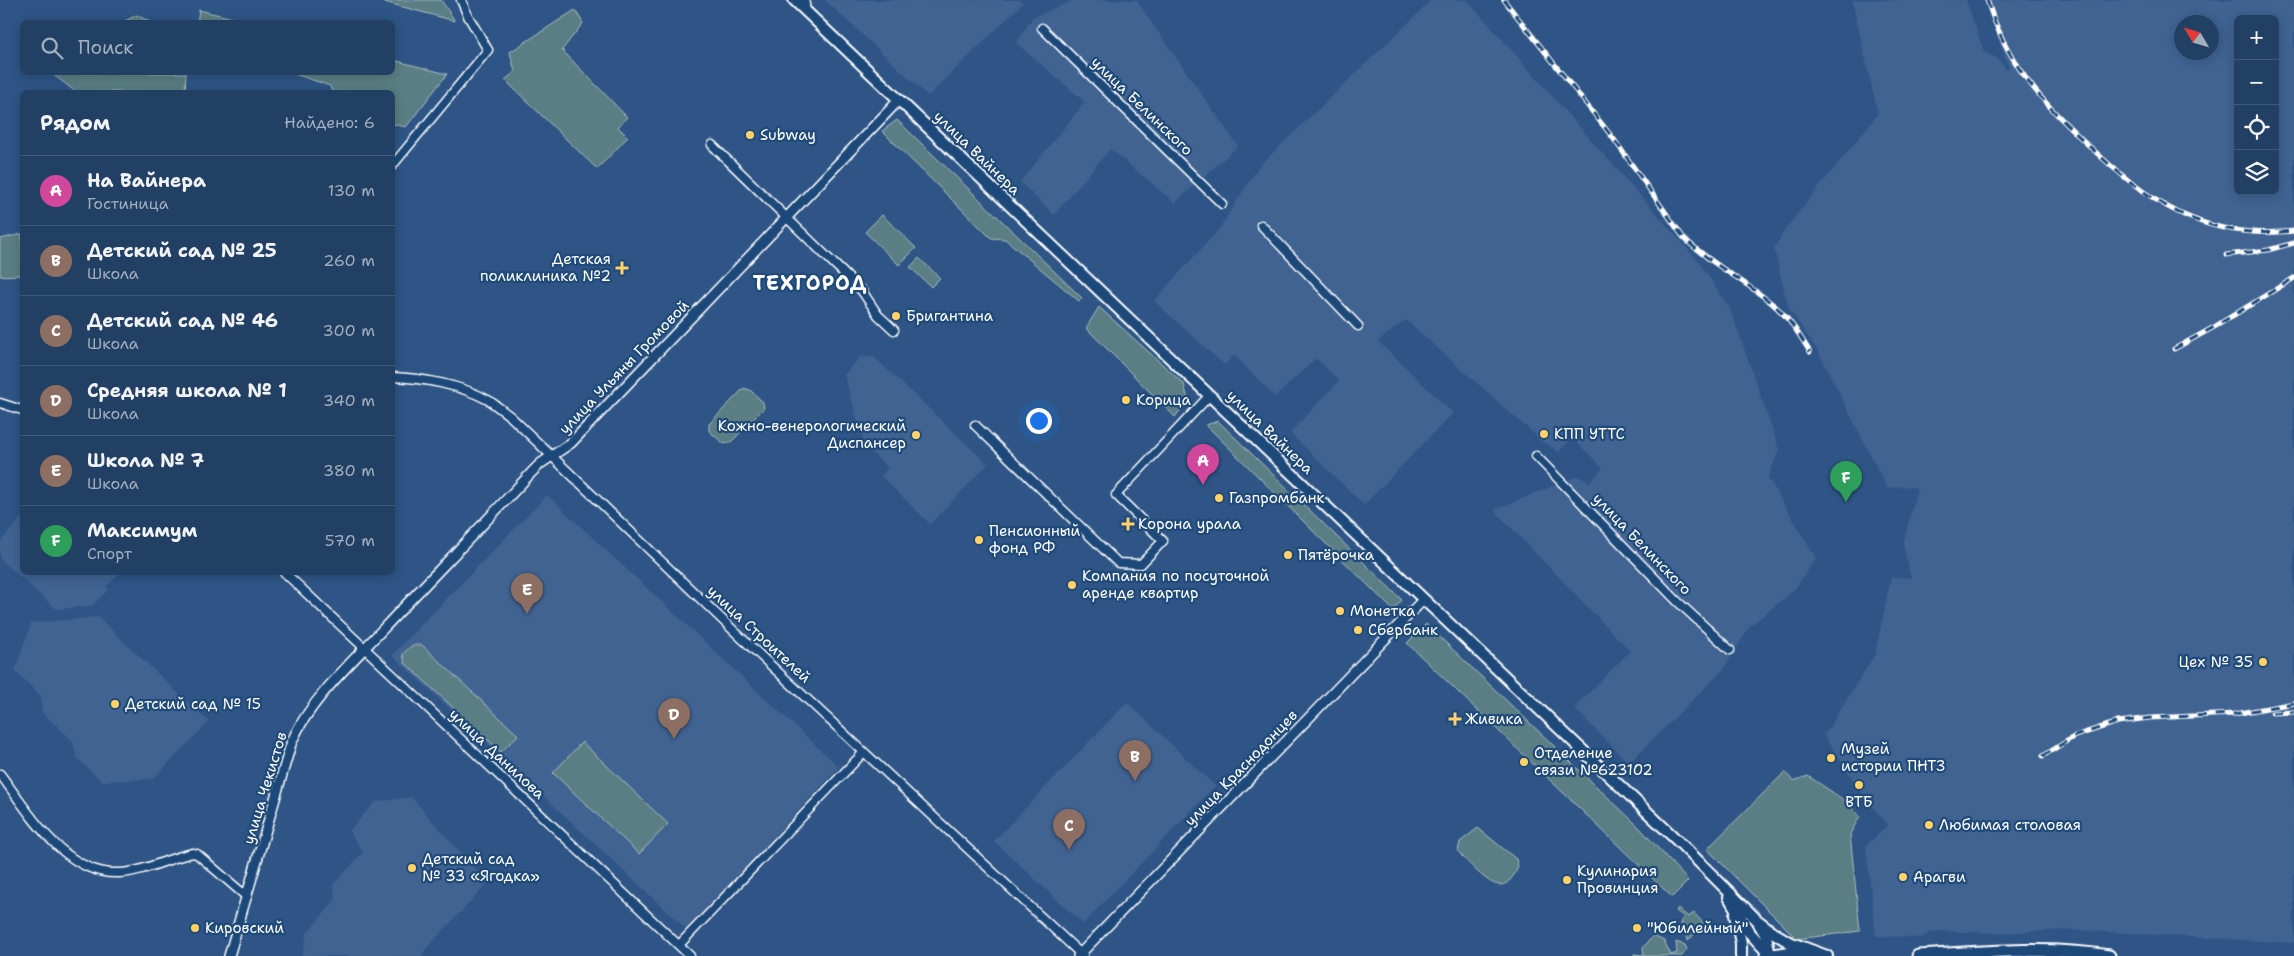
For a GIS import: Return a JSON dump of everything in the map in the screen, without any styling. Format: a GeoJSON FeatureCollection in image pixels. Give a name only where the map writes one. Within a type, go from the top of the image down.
{"type":"FeatureCollection","features":[{"type":"Feature","properties":{"kind":"main road","name":"улица Вайнера"},"geometry":{"type":"LineString","coordinates":[[794,0],[804,5],[899,100],[1683,846],[1757,920],[1789,942],[1827,956]]}},
{"type":"Feature","properties":{"kind":"main road","name":"улица Вайнера"},"geometry":{"type":"LineString","coordinates":[[1724,887],[1749,932],[1769,956]]}},
{"type":"Feature","properties":{"kind":"main road"},"geometry":{"type":"LineString","coordinates":[[1732,902],[1741,943],[1741,956]]}},
{"type":"Feature","properties":{"kind":"main road"},"geometry":{"type":"LineString","coordinates":[[1757,920],[1766,936],[1769,956],[1800,952],[1818,956]]}},
{"type":"Feature","properties":{"kind":"main road"},"geometry":{"type":"LineString","coordinates":[[1918,956],[1985,952],[2081,952],[2109,956]]}},
{"type":"Feature","properties":{"kind":"street"},"geometry":{"type":"LineString","coordinates":[[395,162],[488,50],[461,0]]}},
{"type":"Feature","properties":{"kind":"street","name":"улица Белинского"},"geometry":{"type":"LineString","coordinates":[[1042,28],[1222,204]]}},
{"type":"Feature","properties":{"kind":"street","name":"улица Ульяны Громовой"},"geometry":{"type":"LineString","coordinates":[[365,648],[536,468],[571,443],[899,100]]}},
{"type":"Feature","properties":{"kind":"street"},"geometry":{"type":"LineString","coordinates":[[712,145],[862,291],[878,315],[894,330]]}},
{"type":"Feature","properties":{"kind":"street"},"geometry":{"type":"LineString","coordinates":[[1262,225],[1358,326]]}},
{"type":"Feature","properties":{"kind":"street","name":"улица Строителей"},"geometry":{"type":"LineString","coordinates":[[395,377],[437,384],[488,400],[510,416],[733,630],[1081,955]]}},
{"type":"Feature","properties":{"kind":"street"},"geometry":{"type":"LineString","coordinates":[[975,425],[1118,563],[1141,564],[1163,540],[1116,495],[1210,395]]}},
{"type":"Feature","properties":{"kind":"street"},"geometry":{"type":"LineString","coordinates":[[0,403],[20,409]]}},
{"type":"Feature","properties":{"kind":"street","name":"улица Белинского"},"geometry":{"type":"LineString","coordinates":[[1536,456],[1677,601],[1730,650]]}},
{"type":"Feature","properties":{"kind":"street","name":"улица Данилова"},"geometry":{"type":"LineString","coordinates":[[287,575],[689,956]]}},
{"type":"Feature","properties":{"kind":"street","name":"улица Краснодонцев"},"geometry":{"type":"LineString","coordinates":[[1081,955],[1424,600]]}},
{"type":"Feature","properties":{"kind":"street","name":"улица Чекистов"},"geometry":{"type":"LineString","coordinates":[[229,956],[297,730],[307,714],[365,648]]}},
{"type":"Feature","properties":{"kind":"street"},"geometry":{"type":"LineString","coordinates":[[679,945],[864,752]]}},
{"type":"Feature","properties":{"kind":"street"},"geometry":{"type":"LineString","coordinates":[[0,774],[48,836],[68,856],[102,873],[120,874],[193,853],[197,854],[246,897]]}},
{"type":"Feature","properties":{"kind":"shaded area"},"geometry":{"type":"Polygon","coordinates":[[[825,0],[1019,0],[1023,3],[928,96],[825,0]]]}},
{"type":"Feature","properties":{"kind":"shaded area"},"geometry":{"type":"Polygon","coordinates":[[[1074,0],[1136,0],[1238,146],[1175,203],[1110,149],[1054,215],[1020,182],[1085,102],[1016,43],[1033,17],[1074,0]]]}},
{"type":"Feature","properties":{"kind":"shaded area"},"geometry":{"type":"Polygon","coordinates":[[[1432,0],[1467,0],[1700,263],[1731,311],[1779,449],[1768,478],[1816,558],[1795,589],[1750,626],[1723,670],[1629,763],[1574,708],[1630,651],[1494,510],[1577,476],[1590,482],[1603,468],[1572,438],[1559,452],[1543,442],[1406,320],[1378,341],[1453,413],[1364,505],[1290,433],[1339,381],[1316,358],[1275,397],[1234,355],[1224,365],[1154,301],[1220,228],[1259,166],[1432,0]]]}},
{"type":"Feature","properties":{"kind":"shaded area"},"geometry":{"type":"Polygon","coordinates":[[[1852,0],[1966,0],[1984,52],[1997,58],[2007,70],[2009,67],[1983,0],[2294,0],[2294,943],[2072,930],[1997,933],[1933,931],[1922,938],[1876,936],[1866,846],[1888,825],[1865,798],[1819,728],[1825,734],[1875,654],[1891,577],[1911,578],[1903,545],[1917,488],[1904,486],[1887,488],[1818,351],[1788,307],[1774,248],[1786,228],[1878,114],[1852,0]]]}},
{"type":"Feature","properties":{"kind":"shaded area"},"geometry":{"type":"Polygon","coordinates":[[[873,356],[988,464],[930,524],[881,476],[888,468],[865,446],[844,375],[860,357],[873,356]]]}},
{"type":"Feature","properties":{"kind":"shaded area"},"geometry":{"type":"Polygon","coordinates":[[[547,495],[839,767],[687,930],[392,655],[547,495]]]}},
{"type":"Feature","properties":{"kind":"shaded area"},"geometry":{"type":"Polygon","coordinates":[[[20,519],[20,575],[118,575],[106,587],[108,590],[92,606],[56,609],[0,559],[0,542],[20,519]]]}},
{"type":"Feature","properties":{"kind":"shaded area","name":"Детский сад № 15"},"geometry":{"type":"Polygon","coordinates":[[[98,617],[209,722],[153,779],[101,781],[77,758],[73,741],[42,712],[41,696],[15,671],[31,623],[98,617]]]}},
{"type":"Feature","properties":{"kind":"shaded area"},"geometry":{"type":"Polygon","coordinates":[[[1127,702],[1215,786],[1083,924],[994,841],[1127,702]]]}},
{"type":"Feature","properties":{"kind":"shaded area","name":"Детский сад № 33 «Ягодка»"},"geometry":{"type":"Polygon","coordinates":[[[411,797],[488,883],[425,950],[422,956],[302,956],[307,933],[336,899],[333,885],[363,852],[349,831],[375,802],[411,797]]]}},
{"type":"Feature","properties":{"kind":"green space"},"geometry":{"type":"Polygon","coordinates":[[[377,0],[441,0],[455,21],[377,0]]]}},
{"type":"Feature","properties":{"kind":"green space"},"geometry":{"type":"Polygon","coordinates":[[[199,10],[241,20],[197,20],[199,10]]]}},
{"type":"Feature","properties":{"kind":"green space"},"geometry":{"type":"Polygon","coordinates":[[[575,10],[583,23],[562,50],[627,117],[618,127],[628,137],[597,169],[505,80],[515,72],[510,52],[575,10]]]}},
{"type":"Feature","properties":{"kind":"green space"},"geometry":{"type":"Polygon","coordinates":[[[137,15],[146,20],[127,20],[137,15]]]}},
{"type":"Feature","properties":{"kind":"green space"},"geometry":{"type":"Polygon","coordinates":[[[395,61],[447,74],[406,127],[395,124],[395,90],[331,90],[330,86],[298,75],[395,75],[395,61]]]}},
{"type":"Feature","properties":{"kind":"green space"},"geometry":{"type":"Polygon","coordinates":[[[54,75],[186,75],[185,90],[73,90],[54,75]]]}},
{"type":"Feature","properties":{"kind":"green space"},"geometry":{"type":"Polygon","coordinates":[[[897,120],[1082,298],[1079,301],[1005,239],[991,238],[882,131],[897,120]]]}},
{"type":"Feature","properties":{"kind":"green space"},"geometry":{"type":"Polygon","coordinates":[[[882,215],[916,248],[899,265],[865,232],[882,215]]]}},
{"type":"Feature","properties":{"kind":"green space"},"geometry":{"type":"Polygon","coordinates":[[[20,234],[20,275],[0,276],[0,239],[20,234]]]}},
{"type":"Feature","properties":{"kind":"green space"},"geometry":{"type":"Polygon","coordinates":[[[919,258],[940,278],[931,287],[910,267],[919,258]]]}},
{"type":"Feature","properties":{"kind":"green space"},"geometry":{"type":"Polygon","coordinates":[[[1099,307],[1184,384],[1188,400],[1175,417],[1086,328],[1099,307]]]}},
{"type":"Feature","properties":{"kind":"green space"},"geometry":{"type":"Polygon","coordinates":[[[744,388],[750,390],[763,402],[764,408],[731,442],[724,444],[709,431],[709,424],[744,388]]]}},
{"type":"Feature","properties":{"kind":"green space"},"geometry":{"type":"Polygon","coordinates":[[[1218,421],[1402,600],[1393,610],[1206,425],[1218,421]]]}},
{"type":"Feature","properties":{"kind":"green space"},"geometry":{"type":"Polygon","coordinates":[[[1426,624],[1638,826],[1688,881],[1672,897],[1407,643],[1426,624]]]}},
{"type":"Feature","properties":{"kind":"green space"},"geometry":{"type":"Polygon","coordinates":[[[422,645],[518,735],[501,752],[405,663],[403,654],[411,646],[422,645]]]}},
{"type":"Feature","properties":{"kind":"green space"},"geometry":{"type":"Polygon","coordinates":[[[582,742],[668,824],[639,854],[553,773],[582,742]]]}},
{"type":"Feature","properties":{"kind":"green space"},"geometry":{"type":"Polygon","coordinates":[[[1785,772],[1793,781],[1808,776],[1844,800],[1860,816],[1850,834],[1860,931],[1797,939],[1707,849],[1785,772]]]}},
{"type":"Feature","properties":{"kind":"green space"},"geometry":{"type":"Polygon","coordinates":[[[1478,828],[1516,859],[1518,867],[1509,881],[1503,885],[1490,881],[1477,871],[1458,851],[1460,842],[1478,828]]]}},
{"type":"Feature","properties":{"kind":"green space"},"geometry":{"type":"Polygon","coordinates":[[[1678,908],[1688,917],[1694,913],[1704,924],[1688,941],[1686,932],[1681,925],[1683,916],[1676,911],[1678,908]]]}},
{"type":"Feature","properties":{"kind":"green space"},"geometry":{"type":"Polygon","coordinates":[[[1653,936],[1664,941],[1671,955],[1677,953],[1676,942],[1685,945],[1687,949],[1682,956],[1634,956],[1634,954],[1644,955],[1643,948],[1653,936]]]}},
{"type":"Feature","properties":{"kind":"railway"},"geometry":{"type":"LineString","coordinates":[[1504,0],[1613,138],[1683,237],[1705,256],[1775,306],[1790,322],[1810,352]]}},
{"type":"Feature","properties":{"kind":"railway"},"geometry":{"type":"LineString","coordinates":[[1987,0],[2004,43],[2026,78],[2053,110],[2131,183],[2179,213],[2204,223],[2232,230],[2261,233],[2294,231]]}},
{"type":"Feature","properties":{"kind":"railway"},"geometry":{"type":"LineString","coordinates":[[2226,255],[2268,250],[2294,243]]}},
{"type":"Feature","properties":{"kind":"railway"},"geometry":{"type":"LineString","coordinates":[[2174,349],[2216,326],[2294,278]]}},
{"type":"Feature","properties":{"kind":"railway"},"geometry":{"type":"LineString","coordinates":[[2043,756],[2075,736],[2118,722],[2150,718],[2235,714],[2294,703]]}},
{"type":"Feature","properties":{"kind":"railway"},"geometry":{"type":"LineString","coordinates":[[2272,713],[2294,712]]}},
{"type":"Feature","properties":{"kind":"place","name":"Subway"},"geometry":{"type":"Point","coordinates":[750,135]}},
{"type":"Feature","properties":{"kind":"place","name":"Детская поликлиника №2"},"geometry":{"type":"Point","coordinates":[622,268]}},
{"type":"Feature","properties":{"kind":"place","name":"Бригантина"},"geometry":{"type":"Point","coordinates":[896,316]}},
{"type":"Feature","properties":{"kind":"place","name":"Корица"},"geometry":{"type":"Point","coordinates":[1126,400]}},
{"type":"Feature","properties":{"kind":"place","name":"КПП УТТС"},"geometry":{"type":"Point","coordinates":[1544,434]}},
{"type":"Feature","properties":{"kind":"place","name":"Кожно-венерологический Диспансер"},"geometry":{"type":"Point","coordinates":[916,435]}},
{"type":"Feature","properties":{"kind":"place","name":"На Вайнера"},"geometry":{"type":"Point","coordinates":[1203,485]}},
{"type":"Feature","properties":{"kind":"place","name":"Газпромбанк"},"geometry":{"type":"Point","coordinates":[1219,498]}},
{"type":"Feature","properties":{"kind":"place","name":"Максимум"},"geometry":{"type":"Point","coordinates":[1846,502]}},
{"type":"Feature","properties":{"kind":"place","name":"Корона урала"},"geometry":{"type":"Point","coordinates":[1128,524]}},
{"type":"Feature","properties":{"kind":"place","name":"Пенсионный фонд РФ"},"geometry":{"type":"Point","coordinates":[979,540]}},
{"type":"Feature","properties":{"kind":"place","name":"Пятёрочка"},"geometry":{"type":"Point","coordinates":[1288,555]}},
{"type":"Feature","properties":{"kind":"place","name":"Компания по посуточной аренде квартир"},"geometry":{"type":"Point","coordinates":[1072,585]}},
{"type":"Feature","properties":{"kind":"place","name":"Монетка"},"geometry":{"type":"Point","coordinates":[1340,611]}},
{"type":"Feature","properties":{"kind":"place","name":"Школа № 7"},"geometry":{"type":"Point","coordinates":[527,614]}},
{"type":"Feature","properties":{"kind":"place","name":"Сбербанк"},"geometry":{"type":"Point","coordinates":[1358,630]}},
{"type":"Feature","properties":{"kind":"place","name":"Цех № 35"},"geometry":{"type":"Point","coordinates":[2263,662]}},
{"type":"Feature","properties":{"kind":"place","name":"Детский сад № 15"},"geometry":{"type":"Point","coordinates":[115,704]}},
{"type":"Feature","properties":{"kind":"place","name":"Живика"},"geometry":{"type":"Point","coordinates":[1455,719]}},
{"type":"Feature","properties":{"kind":"place","name":"Средняя школа № 1"},"geometry":{"type":"Point","coordinates":[674,739]}},
{"type":"Feature","properties":{"kind":"place","name":"Музей истории ПНТЗ"},"geometry":{"type":"Point","coordinates":[1831,758]}},
{"type":"Feature","properties":{"kind":"place","name":"Отделение связи №623102"},"geometry":{"type":"Point","coordinates":[1524,762]}},
{"type":"Feature","properties":{"kind":"place","name":"Детский сад № 25"},"geometry":{"type":"Point","coordinates":[1135,781]}},
{"type":"Feature","properties":{"kind":"place","name":"ВТБ"},"geometry":{"type":"Point","coordinates":[1859,785]}},
{"type":"Feature","properties":{"kind":"place","name":"Любимая столовая"},"geometry":{"type":"Point","coordinates":[1929,825]}},
{"type":"Feature","properties":{"kind":"place","name":"Детский сад № 46"},"geometry":{"type":"Point","coordinates":[1069,850]}},
{"type":"Feature","properties":{"kind":"place","name":"Детский сад № 33 «Ягодка»"},"geometry":{"type":"Point","coordinates":[412,868]}},
{"type":"Feature","properties":{"kind":"place","name":"Арагви"},"geometry":{"type":"Point","coordinates":[1903,877]}},
{"type":"Feature","properties":{"kind":"place","name":"Кулинария Провинция"},"geometry":{"type":"Point","coordinates":[1567,880]}},
{"type":"Feature","properties":{"kind":"place","name":"Кировский"},"geometry":{"type":"Point","coordinates":[195,928]}},
{"type":"Feature","properties":{"kind":"place","name":"\"Юбилейный\""},"geometry":{"type":"Point","coordinates":[1637,928]}},
{"type":"Feature","properties":{"kind":"district","name":"ТЕХГОРОД"},"geometry":{"type":"Point","coordinates":[810,283]}}]}
